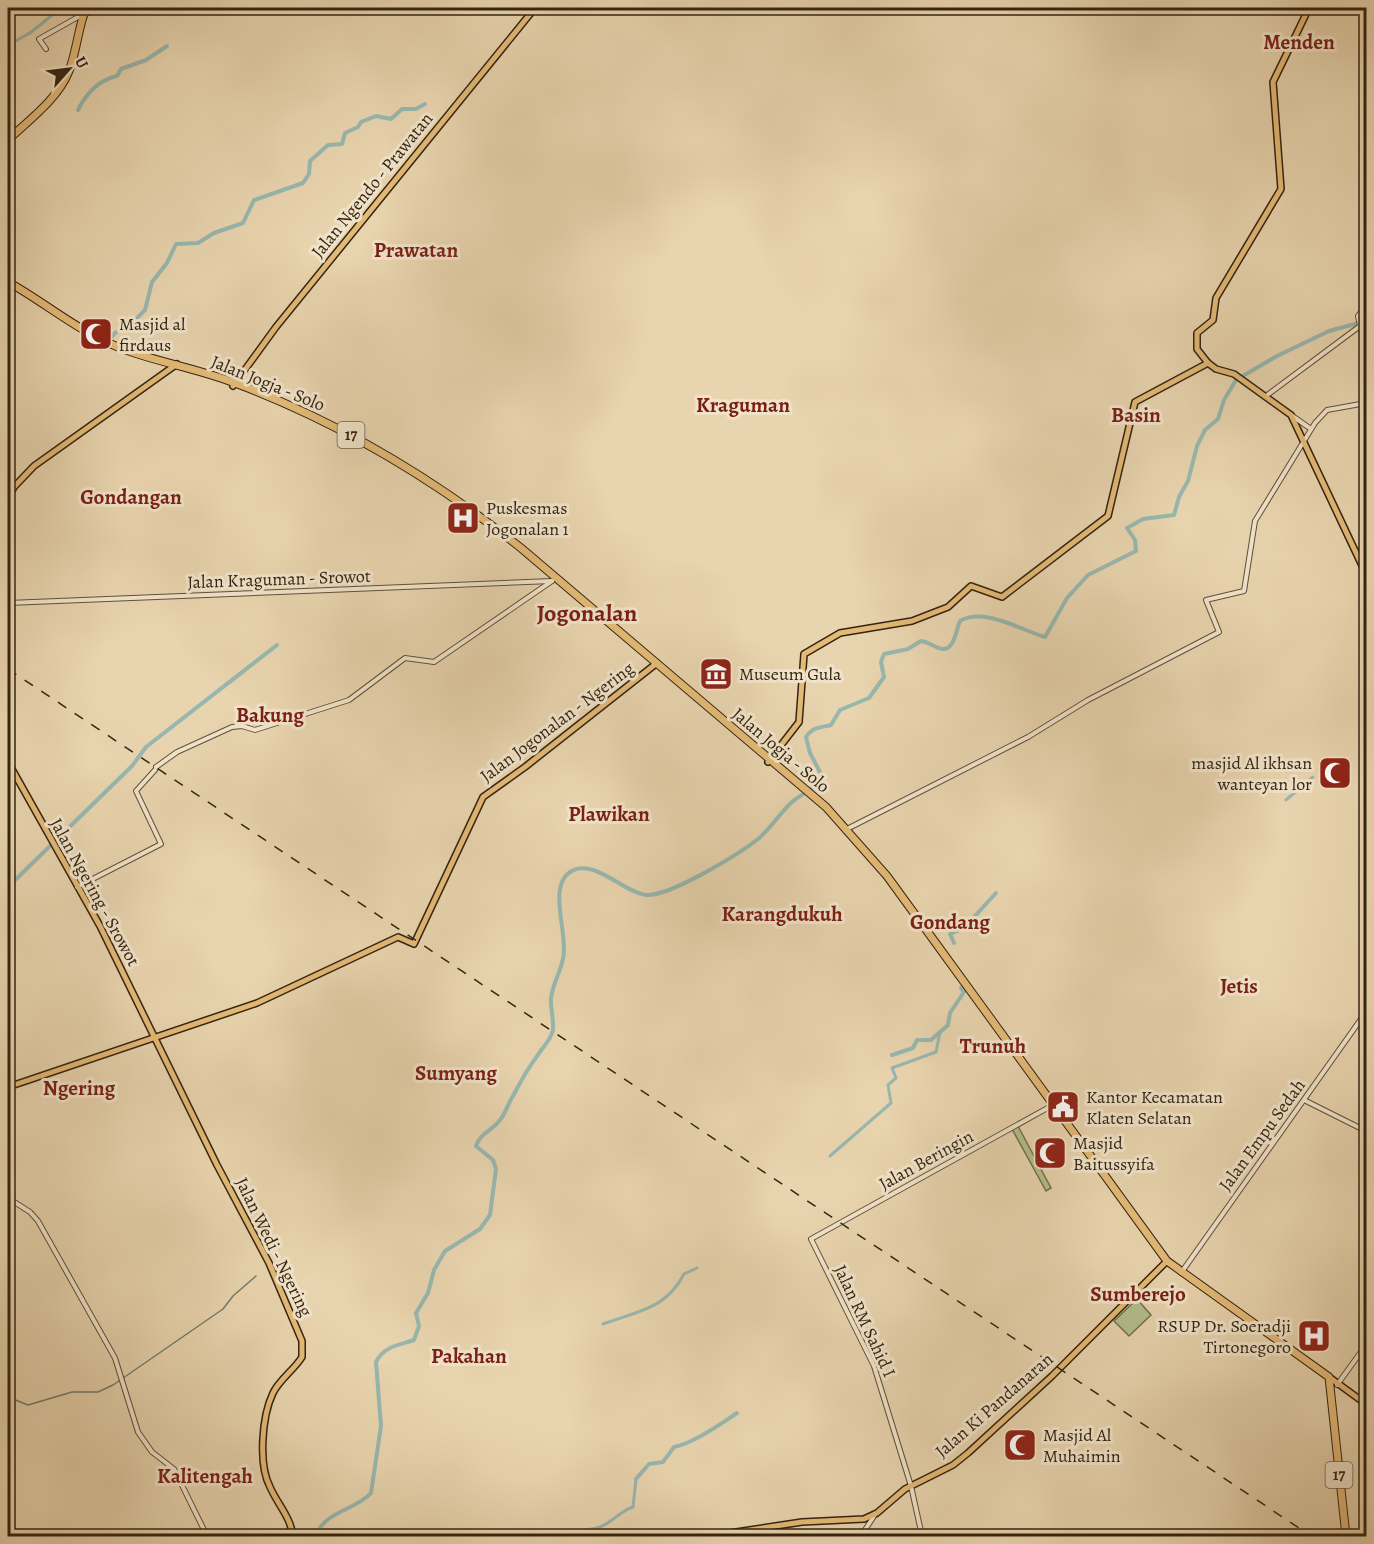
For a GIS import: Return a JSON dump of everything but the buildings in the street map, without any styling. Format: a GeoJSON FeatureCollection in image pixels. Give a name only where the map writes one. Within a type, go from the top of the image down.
{"type":"FeatureCollection","features":[{"type":"Feature","properties":{"kind":"highway"},"geometry":{"type":"LineString","coordinates":[[8,138],[51,96],[65,75],[85,10]]}},
{"type":"Feature","properties":{"kind":"highway","name":"Jalan Jogja - Solo"},"geometry":{"type":"LineString","coordinates":[[8,284],[105,343],[234,384],[362,441],[521,548],[847,829],[887,876],[1109,1187],[1166,1262],[1332,1382]]}},
{"type":"Feature","properties":{"kind":"highway","name":"Jalan Jogja - Solo"},"geometry":{"type":"LineString","coordinates":[[457,503],[656,664]]}},
{"type":"Feature","properties":{"kind":"highway","name":"Jalan Jogja - Solo"},"geometry":{"type":"LineString","coordinates":[[808,794],[883,875],[1051,1106]]}},
{"type":"Feature","properties":{"kind":"highway","name":"17"},"geometry":{"type":"LineString","coordinates":[[1332,1382],[1333,1414],[1346,1536]]}},
{"type":"Feature","properties":{"kind":"main road","name":"Jalan Ngendo - Prawatan"},"geometry":{"type":"LineString","coordinates":[[234,384],[276,327],[536,8]]}},
{"type":"Feature","properties":{"kind":"main road"},"geometry":{"type":"LineString","coordinates":[[1309,8],[1273,84],[1282,187],[1216,298],[1214,319],[1197,333],[1197,352],[1216,369],[1243,379],[1291,415],[1366,574]]}},
{"type":"Feature","properties":{"kind":"main road"},"geometry":{"type":"LineString","coordinates":[[769,761],[797,728],[802,698],[804,654],[840,633],[897,624],[948,607],[971,586],[1002,597],[1105,519],[1110,512],[1135,402],[1208,363]]}},
{"type":"Feature","properties":{"kind":"main road"},"geometry":{"type":"LineString","coordinates":[[8,499],[14,488],[34,466],[175,365]]}},
{"type":"Feature","properties":{"kind":"main road","name":"Jalan Jogonalan - Ngering"},"geometry":{"type":"LineString","coordinates":[[155,1037],[260,1002],[398,938],[412,945],[415,943],[483,797],[526,767],[656,664]]}},
{"type":"Feature","properties":{"kind":"main road","name":"Jalan Ngering - Srowot"},"geometry":{"type":"LineString","coordinates":[[8,762],[118,959],[155,1037]]}},
{"type":"Feature","properties":{"kind":"main road"},"geometry":{"type":"LineString","coordinates":[[8,1087],[155,1037]]}},
{"type":"Feature","properties":{"kind":"main road","name":"Jalan Wedi - Ngering"},"geometry":{"type":"LineString","coordinates":[[155,1037],[217,1165],[269,1263],[303,1346],[301,1360],[274,1392],[266,1424],[262,1460],[264,1475],[289,1519],[293,1536]]}},
{"type":"Feature","properties":{"kind":"main road","name":"Jalan Ki Pandanaran"},"geometry":{"type":"LineString","coordinates":[[710,1536],[808,1522],[868,1521],[910,1485],[952,1465],[968,1453],[1039,1389],[1166,1262]]}},
{"type":"Feature","properties":{"kind":"main road"},"geometry":{"type":"LineString","coordinates":[[1332,1382],[1366,1405]]}},
{"type":"Feature","properties":{"kind":"street"},"geometry":{"type":"LineString","coordinates":[[85,10],[96,8]]}},
{"type":"Feature","properties":{"kind":"street"},"geometry":{"type":"LineString","coordinates":[[46,49],[39,39],[78,17]]}},
{"type":"Feature","properties":{"kind":"street"},"geometry":{"type":"LineString","coordinates":[[1266,396],[1360,321],[1359,314],[1366,305]]}},
{"type":"Feature","properties":{"kind":"street"},"geometry":{"type":"LineString","coordinates":[[847,829],[1028,737],[1088,700],[1219,632],[1206,600],[1244,591],[1255,521],[1311,429],[1327,410],[1366,403]]}},
{"type":"Feature","properties":{"kind":"street"},"geometry":{"type":"LineString","coordinates":[[1291,415],[1311,429]]}},
{"type":"Feature","properties":{"kind":"street"},"geometry":{"type":"LineString","coordinates":[[77,887],[161,844],[136,791],[155,768],[177,752],[232,727],[242,726],[255,730],[343,702],[405,658],[434,662],[552,581]]}},
{"type":"Feature","properties":{"kind":"street","name":"Jalan Kraguman - Srowot"},"geometry":{"type":"LineString","coordinates":[[8,603],[552,581]]}},
{"type":"Feature","properties":{"kind":"street","name":"Jalan Empu Sedah"},"geometry":{"type":"LineString","coordinates":[[1181,1273],[1366,1012]]}},
{"type":"Feature","properties":{"kind":"street"},"geometry":{"type":"LineString","coordinates":[[1304,1100],[1366,1131]]}},
{"type":"Feature","properties":{"kind":"street","name":"Jalan Beringin"},"geometry":{"type":"LineString","coordinates":[[811,1239],[1051,1106]]}},
{"type":"Feature","properties":{"kind":"street"},"geometry":{"type":"LineString","coordinates":[[8,1198],[30,1212],[38,1221],[84,1298],[123,1379],[137,1430],[152,1452],[174,1469],[207,1536]]}},
{"type":"Feature","properties":{"kind":"street","name":"Jalan RM Sahid I"},"geometry":{"type":"LineString","coordinates":[[811,1239],[874,1366],[910,1485],[922,1536]]}},
{"type":"Feature","properties":{"kind":"street"},"geometry":{"type":"LineString","coordinates":[[1332,1382],[1366,1345]]}},
{"type":"Feature","properties":{"kind":"street"},"geometry":{"type":"LineString","coordinates":[[861,1536],[868,1521]]}},
{"type":"Feature","properties":{"kind":"green space"},"geometry":{"type":"Polygon","coordinates":[[[1018,1126],[1051,1188],[1046,1191],[1012,1129],[1018,1126]]]}},
{"type":"Feature","properties":{"kind":"green space"},"geometry":{"type":"Polygon","coordinates":[[[1137,1299],[1151,1315],[1129,1336],[1114,1321],[1137,1299]]]}},
{"type":"Feature","properties":{"kind":"waterway"},"geometry":{"type":"LineString","coordinates":[[8,45],[30,33],[61,8]]}},
{"type":"Feature","properties":{"kind":"waterway"},"geometry":{"type":"LineString","coordinates":[[78,110],[89,93],[99,84],[117,76],[121,69],[146,60],[167,46]]}},
{"type":"Feature","properties":{"kind":"waterway"},"geometry":{"type":"LineString","coordinates":[[101,349],[115,333],[131,324],[145,310],[152,282],[167,263],[176,244],[198,243],[214,233],[243,223],[254,200],[303,183],[309,174],[310,161],[328,145],[342,144],[345,133],[358,127],[361,122],[376,116],[391,119],[402,109],[416,109],[425,104]]}},
{"type":"Feature","properties":{"kind":"waterway"},"geometry":{"type":"LineString","coordinates":[[316,1536],[325,1522],[365,1499],[371,1493],[381,1426],[376,1362],[388,1349],[414,1340],[419,1326],[416,1313],[428,1293],[434,1270],[445,1251],[480,1229],[490,1215],[496,1169],[493,1160],[476,1146],[502,1117],[523,1078],[552,1033],[551,998],[562,964],[564,949],[559,900],[563,879],[570,872],[589,869],[637,893],[657,894],[687,882],[749,846],[763,835],[792,802],[820,780],[822,776],[810,753],[806,737],[814,729],[831,725],[840,710],[869,698],[884,677],[881,662],[884,654],[908,649],[921,641],[939,648],[948,648],[954,640],[960,621],[970,617],[991,618],[1045,637],[1067,598],[1088,575],[1136,551],[1135,540],[1127,528],[1143,519],[1174,515],[1179,497],[1188,481],[1197,446],[1205,430],[1218,419],[1224,400],[1236,380],[1277,356],[1329,331],[1366,321]]}},
{"type":"Feature","properties":{"kind":"waterway"},"geometry":{"type":"LineString","coordinates":[[8,887],[132,766],[146,747],[277,645]]}},
{"type":"Feature","properties":{"kind":"waterway"},"geometry":{"type":"LineString","coordinates":[[1286,800],[1313,777]]}},
{"type":"Feature","properties":{"kind":"waterway"},"geometry":{"type":"LineString","coordinates":[[954,943],[950,934],[964,928],[996,893]]}},
{"type":"Feature","properties":{"kind":"waterway"},"geometry":{"type":"LineString","coordinates":[[892,1055],[913,1048],[917,1040],[931,1040],[948,1025],[950,1013],[964,992],[961,988]]}},
{"type":"Feature","properties":{"kind":"waterway"},"geometry":{"type":"LineString","coordinates":[[830,1156],[891,1103],[888,1085],[896,1078],[892,1068],[936,1052],[940,1032]]}},
{"type":"Feature","properties":{"kind":"waterway"},"geometry":{"type":"LineString","coordinates":[[603,1324],[660,1302],[677,1286],[684,1274],[697,1268]]}},
{"type":"Feature","properties":{"kind":"waterway"},"geometry":{"type":"LineString","coordinates":[[8,1397],[28,1405],[72,1392],[98,1392],[113,1385],[223,1309],[233,1296],[256,1276]]}},
{"type":"Feature","properties":{"kind":"waterway"},"geometry":{"type":"LineString","coordinates":[[636,1479],[649,1464],[663,1462],[674,1447],[697,1438],[737,1413]]}},
{"type":"Feature","properties":{"kind":"waterway"},"geometry":{"type":"LineString","coordinates":[[574,1536],[580,1531],[605,1525],[633,1507],[636,1479]]}},
{"type":"Feature","properties":{"kind":"railway"},"geometry":{"type":"LineString","coordinates":[[8,669],[1311,1536]]}},
{"type":"Feature","properties":{"kind":"place","name":"Masjid al firdaus"},"geometry":{"type":"Point","coordinates":[96,334]}},
{"type":"Feature","properties":{"kind":"place","name":"Puskesmas Jogonalan 1"},"geometry":{"type":"Point","coordinates":[463,518]}},
{"type":"Feature","properties":{"kind":"place","name":"Museum Gula"},"geometry":{"type":"Point","coordinates":[716,674]}},
{"type":"Feature","properties":{"kind":"place","name":"masjid Al ikhsan wanteyan lor"},"geometry":{"type":"Point","coordinates":[1335,773]}},
{"type":"Feature","properties":{"kind":"place","name":"Kantor Kecamatan Klaten Selatan"},"geometry":{"type":"Point","coordinates":[1063,1107]}},
{"type":"Feature","properties":{"kind":"place","name":"Masjid Baitussyifa"},"geometry":{"type":"Point","coordinates":[1050,1153]}},
{"type":"Feature","properties":{"kind":"place","name":"RSUP Dr. Soeradji Tirtonegoro"},"geometry":{"type":"Point","coordinates":[1314,1336]}},
{"type":"Feature","properties":{"kind":"place","name":"Masjid Al Muhaimin"},"geometry":{"type":"Point","coordinates":[1020,1445]}},
{"type":"Feature","properties":{"kind":"district","name":"Menden"},"geometry":{"type":"Point","coordinates":[1299,42]}},
{"type":"Feature","properties":{"kind":"district","name":"Prawatan"},"geometry":{"type":"Point","coordinates":[416,250]}},
{"type":"Feature","properties":{"kind":"district","name":"Kraguman"},"geometry":{"type":"Point","coordinates":[743,405]}},
{"type":"Feature","properties":{"kind":"district","name":"Basin"},"geometry":{"type":"Point","coordinates":[1136,415]}},
{"type":"Feature","properties":{"kind":"district","name":"Gondangan"},"geometry":{"type":"Point","coordinates":[131,497]}},
{"type":"Feature","properties":{"kind":"district","name":"Jogonalan"},"geometry":{"type":"Point","coordinates":[587,613]}},
{"type":"Feature","properties":{"kind":"district","name":"Bakung"},"geometry":{"type":"Point","coordinates":[270,715]}},
{"type":"Feature","properties":{"kind":"district","name":"Plawikan"},"geometry":{"type":"Point","coordinates":[609,814]}},
{"type":"Feature","properties":{"kind":"district","name":"Karangdukuh"},"geometry":{"type":"Point","coordinates":[782,914]}},
{"type":"Feature","properties":{"kind":"district","name":"Gondang"},"geometry":{"type":"Point","coordinates":[950,922]}},
{"type":"Feature","properties":{"kind":"district","name":"Jetis"},"geometry":{"type":"Point","coordinates":[1239,986]}},
{"type":"Feature","properties":{"kind":"district","name":"Trunuh"},"geometry":{"type":"Point","coordinates":[993,1046]}},
{"type":"Feature","properties":{"kind":"district","name":"Sumyang"},"geometry":{"type":"Point","coordinates":[456,1073]}},
{"type":"Feature","properties":{"kind":"district","name":"Ngering"},"geometry":{"type":"Point","coordinates":[79,1088]}},
{"type":"Feature","properties":{"kind":"district","name":"Sumberejo"},"geometry":{"type":"Point","coordinates":[1138,1294]}},
{"type":"Feature","properties":{"kind":"district","name":"Pakahan"},"geometry":{"type":"Point","coordinates":[469,1356]}},
{"type":"Feature","properties":{"kind":"district","name":"Kalitengah"},"geometry":{"type":"Point","coordinates":[205,1476]}}]}
